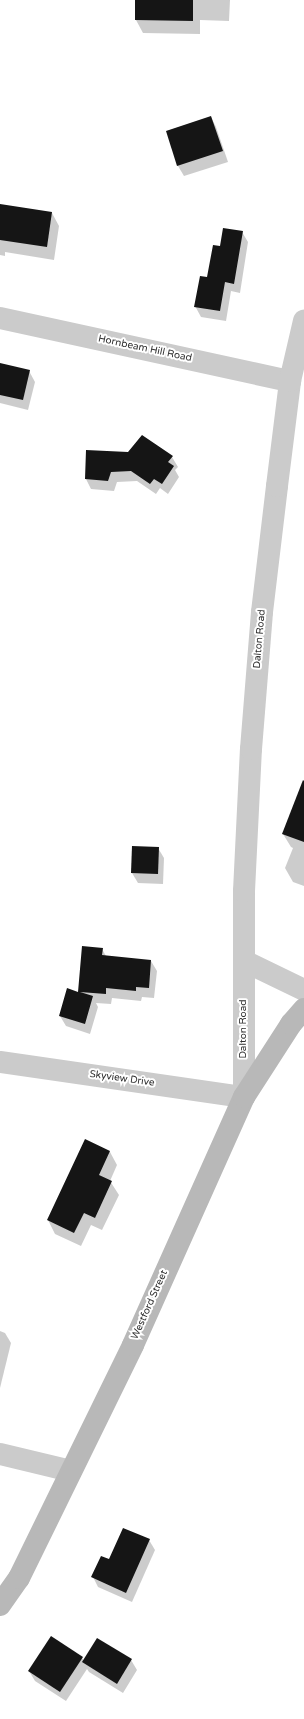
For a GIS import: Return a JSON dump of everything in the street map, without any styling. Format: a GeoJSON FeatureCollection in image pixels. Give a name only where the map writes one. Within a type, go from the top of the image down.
{"type":"FeatureCollection","features":[{"type":"Feature","properties":{"kind":"main road","name":"Westford Street"},"geometry":{"type":"LineString","coordinates":[[0,1605],[19,1578],[133,1345],[244,1097],[291,1024],[304,1008]]}},
{"type":"Feature","properties":{"kind":"street","name":"Hornbeam Hill Road"},"geometry":{"type":"LineString","coordinates":[[0,318],[290,381]]}},
{"type":"Feature","properties":{"kind":"street","name":"Dalton Road"},"geometry":{"type":"LineString","coordinates":[[244,1097],[244,891],[250,749],[262,612],[290,381],[304,321]]}},
{"type":"Feature","properties":{"kind":"street"},"geometry":{"type":"LineString","coordinates":[[244,961],[304,990]]}},
{"type":"Feature","properties":{"kind":"street","name":"Skyview Drive"},"geometry":{"type":"LineString","coordinates":[[0,1062],[244,1097]]}},
{"type":"Feature","properties":{"kind":"street"},"geometry":{"type":"LineString","coordinates":[[0,1454],[71,1471]]}},
{"type":"Feature","properties":{"kind":"building"},"geometry":{"type":"Polygon","coordinates":[[[135,0],[193,0],[193,21],[135,20],[135,0]]]}},
{"type":"Feature","properties":{"kind":"building"},"geometry":{"type":"Polygon","coordinates":[[[211,116],[223,151],[177,166],[166,131],[211,116]]]}},
{"type":"Feature","properties":{"kind":"building"},"geometry":{"type":"Polygon","coordinates":[[[0,204],[52,212],[47,247],[0,240],[0,204]]]}},
{"type":"Feature","properties":{"kind":"building"},"geometry":{"type":"Polygon","coordinates":[[[223,228],[243,231],[234,284],[225,282],[220,311],[194,307],[200,276],[207,277],[213,245],[220,246],[223,228]]]}},
{"type":"Feature","properties":{"kind":"building"},"geometry":{"type":"Polygon","coordinates":[[[0,363],[30,370],[23,400],[0,395],[0,363]]]}},
{"type":"Feature","properties":{"kind":"building"},"geometry":{"type":"Polygon","coordinates":[[[142,435],[173,456],[168,462],[174,466],[162,484],[154,479],[150,484],[131,471],[111,472],[108,481],[85,479],[86,450],[128,452],[142,435]]]}},
{"type":"Feature","properties":{"kind":"building"},"geometry":{"type":"Polygon","coordinates":[[[303,780],[304,781],[304,842],[282,834],[303,780]]]}},
{"type":"Feature","properties":{"kind":"building"},"geometry":{"type":"Polygon","coordinates":[[[132,846],[159,847],[158,874],[131,873],[132,846]]]}},
{"type":"Feature","properties":{"kind":"building"},"geometry":{"type":"Polygon","coordinates":[[[82,946],[103,948],[102,955],[151,960],[149,988],[136,987],[136,991],[106,988],[106,994],[80,992],[93,996],[85,1024],[59,1016],[67,988],[78,992],[82,946]]]}},
{"type":"Feature","properties":{"kind":"building"},"geometry":{"type":"Polygon","coordinates":[[[85,1139],[110,1151],[99,1175],[112,1181],[95,1218],[84,1213],[74,1233],[47,1220],[85,1139]]]}},
{"type":"Feature","properties":{"kind":"building"},"geometry":{"type":"Polygon","coordinates":[[[123,1528],[150,1539],[126,1593],[91,1577],[101,1556],[109,1559],[123,1528]]]}},
{"type":"Feature","properties":{"kind":"building"},"geometry":{"type":"Polygon","coordinates":[[[51,1636],[83,1657],[60,1692],[28,1671],[51,1636]]]}},
{"type":"Feature","properties":{"kind":"building"},"geometry":{"type":"Polygon","coordinates":[[[97,1638],[132,1659],[117,1684],[82,1662],[97,1638]]]}}]}
